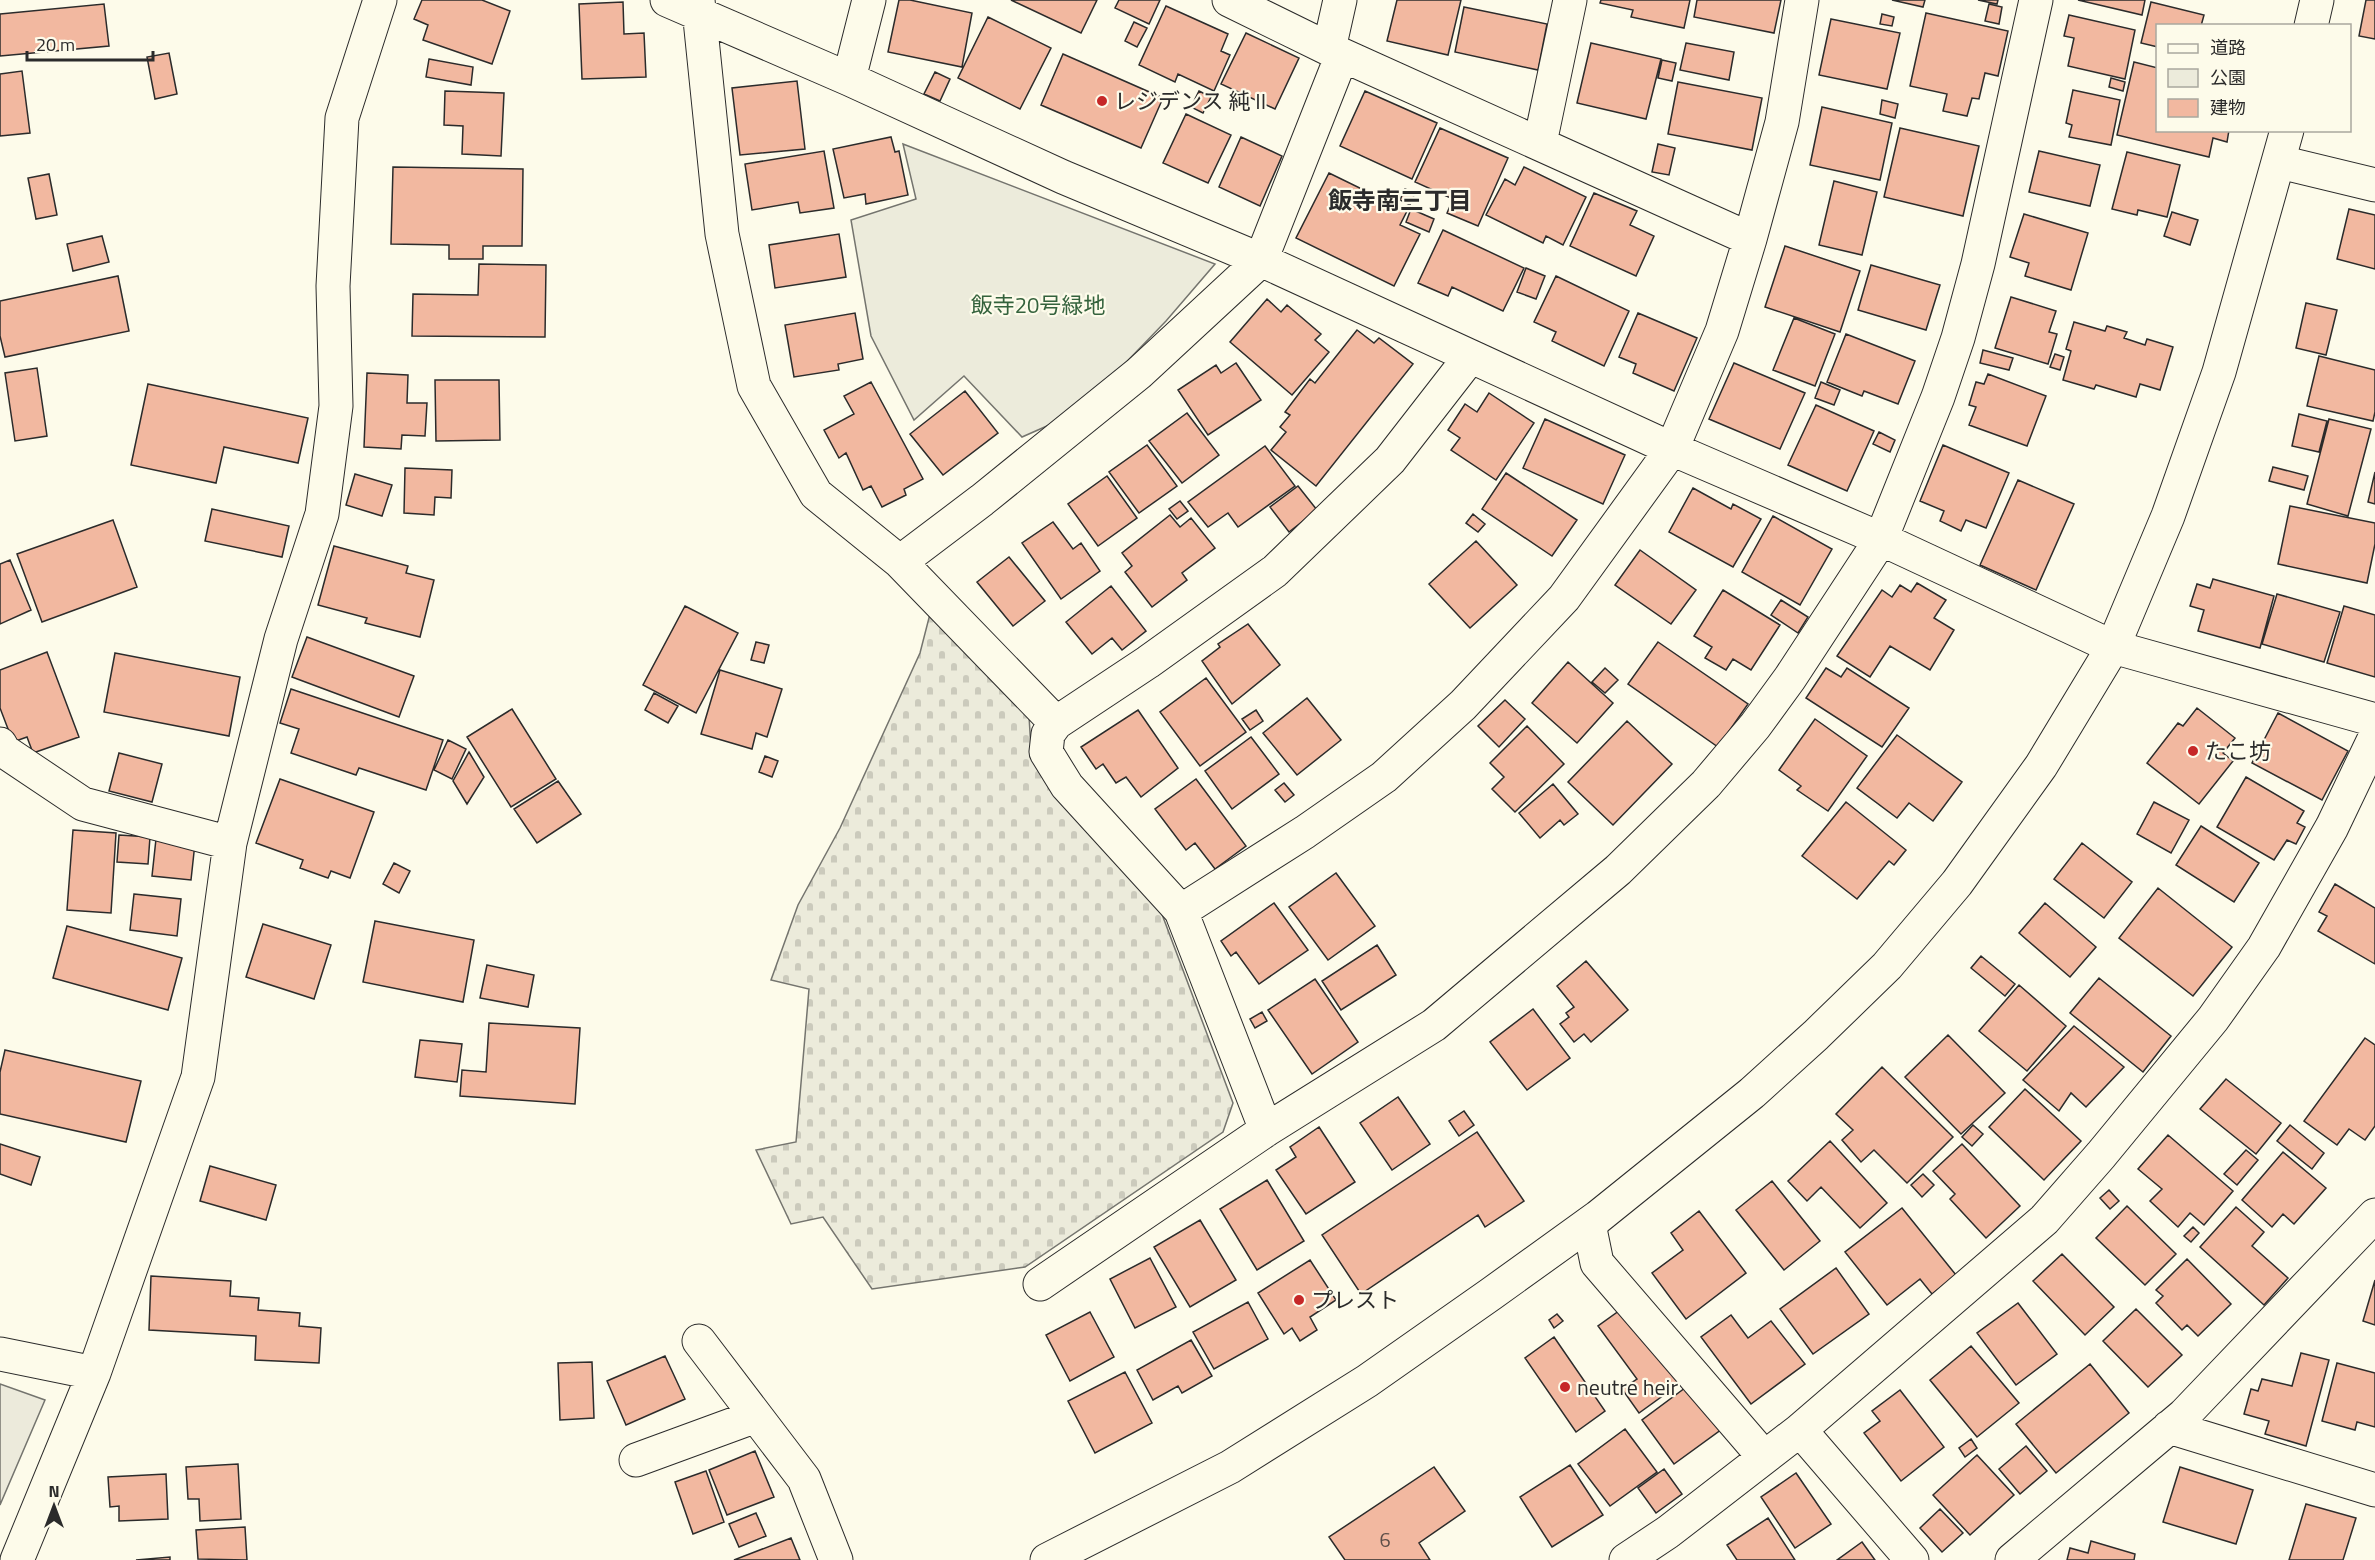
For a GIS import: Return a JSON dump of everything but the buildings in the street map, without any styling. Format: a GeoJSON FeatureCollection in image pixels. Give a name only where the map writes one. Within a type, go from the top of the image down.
{"type":"FeatureCollection","features":[{"type":"Feature","properties":{"kind":"street"},"geometry":{"type":"LineString","coordinates":[[17,1560],[94,1373],[198,1077],[230,843],[281,639],[322,514],[336,406],[333,286],[342,118],[380,0]]}},
{"type":"Feature","properties":{"kind":"street"},"geometry":{"type":"LineString","coordinates":[[667,0],[699,8],[1063,177],[1261,260],[1672,449],[1881,539],[2113,647],[2375,720]]}},
{"type":"Feature","properties":{"kind":"street"},"geometry":{"type":"LineString","coordinates":[[849,79],[869,0]]}},
{"type":"Feature","properties":{"kind":"street"},"geometry":{"type":"LineString","coordinates":[[1229,0],[1336,52],[1749,238]]}},
{"type":"Feature","properties":{"kind":"street"},"geometry":{"type":"LineString","coordinates":[[900,562],[982,500],[1139,373],[1261,260],[1336,52],[1340,0]]}},
{"type":"Feature","properties":{"kind":"street"},"geometry":{"type":"LineString","coordinates":[[1540,143],[1570,0]]}},
{"type":"Feature","properties":{"kind":"street"},"geometry":{"type":"LineString","coordinates":[[1181,911],[1305,832],[1384,777],[1462,705],[1564,598],[1672,449],[1722,331],[1749,238],[1782,122],[1802,0]]}},
{"type":"Feature","properties":{"kind":"street"},"geometry":{"type":"LineString","coordinates":[[1041,1284],[1266,1130],[1434,1025],[1618,870],[1706,784],[1755,726],[1790,678],[1881,539],[1938,397],[1958,338],[1978,264],[2036,0]]}},
{"type":"Feature","properties":{"kind":"street"},"geometry":{"type":"LineString","coordinates":[[2311,24],[2317,0]]}},
{"type":"Feature","properties":{"kind":"street"},"geometry":{"type":"LineString","coordinates":[[699,8],[722,234],[754,386],[816,494],[900,562],[1056,723]]}},
{"type":"Feature","properties":{"kind":"street"},"geometry":{"type":"LineString","coordinates":[[1047,1560],[1230,1467],[1367,1382],[1589,1224],[1752,1093],[1887,966],[1958,883],[2034,776],[2113,647],[2168,516],[2219,372],[2280,162],[2287,132]]}},
{"type":"Feature","properties":{"kind":"street"},"geometry":{"type":"LineString","coordinates":[[2280,162],[2375,185]]}},
{"type":"Feature","properties":{"kind":"street"},"geometry":{"type":"LineString","coordinates":[[1266,1130],[1181,911],[1067,786],[1046,752],[1048,734],[1056,723],[1148,662],[1275,571],[1390,460],[1470,357]]}},
{"type":"Feature","properties":{"kind":"street"},"geometry":{"type":"LineString","coordinates":[[1626,1560],[1668,1532],[1800,1430],[2044,1220],[2102,1155],[2213,1019],[2264,947],[2332,827],[2375,737]]}},
{"type":"Feature","properties":{"kind":"street"},"geometry":{"type":"LineString","coordinates":[[0,744],[4,751],[83,804],[230,843]]}},
{"type":"Feature","properties":{"kind":"street"},"geometry":{"type":"LineString","coordinates":[[1589,1224],[1597,1263],[1764,1458]]}},
{"type":"Feature","properties":{"kind":"street"},"geometry":{"type":"LineString","coordinates":[[2012,1560],[2184,1415],[2369,1229]]}},
{"type":"Feature","properties":{"kind":"street"},"geometry":{"type":"LineString","coordinates":[[699,1341],[804,1479],[836,1560]]}},
{"type":"Feature","properties":{"kind":"street"},"geometry":{"type":"LineString","coordinates":[[0,1354],[94,1373]]}},
{"type":"Feature","properties":{"kind":"street"},"geometry":{"type":"LineString","coordinates":[[636,1460],[756,1416]]}},
{"type":"Feature","properties":{"kind":"street"},"geometry":{"type":"LineString","coordinates":[[2169,1428],[2375,1490]]}},
{"type":"Feature","properties":{"kind":"street"},"geometry":{"type":"LineString","coordinates":[[1800,1430],[1912,1560]]}},
{"type":"Feature","properties":{"kind":"green space","name":"飯寺20号緑地"},"geometry":{"type":"Polygon","coordinates":[[[903,144],[1215,264],[1166,321],[1111,378],[1056,422],[1022,437],[964,376],[914,420],[871,336],[851,220],[916,199],[903,144]]]}},
{"type":"Feature","properties":{"kind":"green space"},"geometry":{"type":"Polygon","coordinates":[[[931,610],[1029,716],[1031,749],[1160,909],[1233,1103],[1223,1132],[1025,1267],[872,1289],[823,1217],[791,1224],[756,1150],[796,1142],[809,989],[771,980],[798,905],[840,828],[920,653],[931,610]]]}},
{"type":"Feature","properties":{"kind":"shaded area"},"geometry":{"type":"Polygon","coordinates":[[[0,1384],[45,1400],[0,1505],[0,1384]]]}},
{"type":"Feature","properties":{"kind":"place","name":"レジデンス 純 II"},"geometry":{"type":"Point","coordinates":[1102,101]}},
{"type":"Feature","properties":{"kind":"place","name":"たこ坊"},"geometry":{"type":"Point","coordinates":[2193,751]}},
{"type":"Feature","properties":{"kind":"place","name":"プレスト"},"geometry":{"type":"Point","coordinates":[1299,1300]}},
{"type":"Feature","properties":{"kind":"place","name":"neutre heir"},"geometry":{"type":"Point","coordinates":[1565,1387]}},
{"type":"Feature","properties":{"kind":"district","name":"飯寺南三丁目"},"geometry":{"type":"Point","coordinates":[1400,201]}}]}
